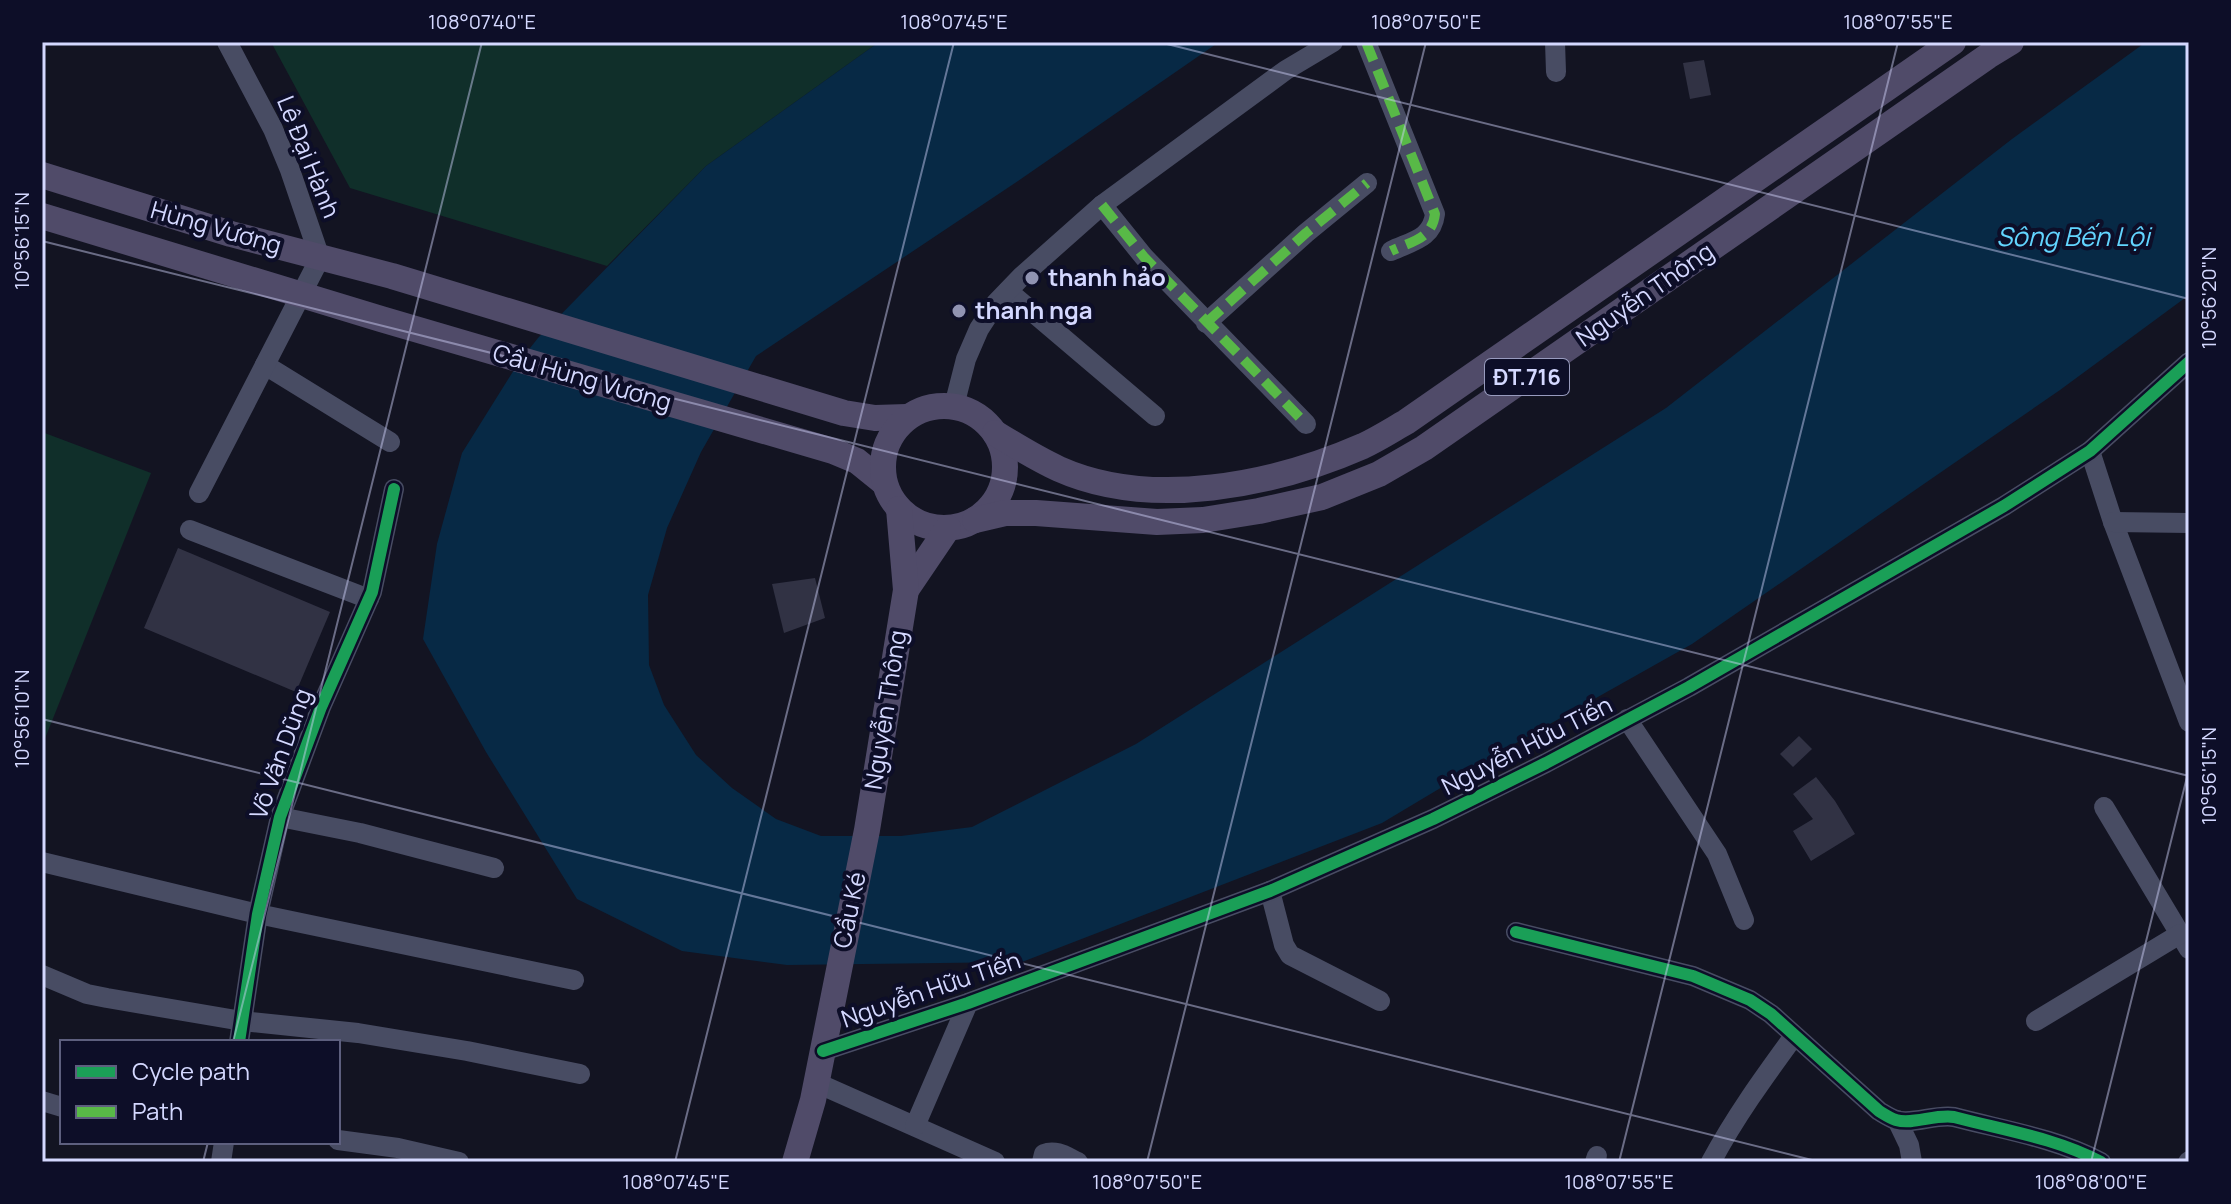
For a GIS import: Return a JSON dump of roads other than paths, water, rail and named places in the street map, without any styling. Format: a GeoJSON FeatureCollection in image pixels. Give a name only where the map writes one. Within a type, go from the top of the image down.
{"type":"FeatureCollection","features":[{"type":"Feature","properties":{"kind":"main road","name":"Nguyễn Thông"},"geometry":{"type":"LineString","coordinates":[[995,433],[1060,470],[1099,482],[1139,489],[1188,489],[1254,481],[1313,465],[1365,445],[1406,422],[1953,42]]}},
{"type":"Feature","properties":{"kind":"main road","name":"Nguyễn Thông"},"geometry":{"type":"LineString","coordinates":[[975,520],[1005,513],[1157,522],[1203,520],[1322,497],[1379,474],[1424,448],[2007,43]]}},
{"type":"Feature","properties":{"kind":"main road","name":"Hùng Vương"},"geometry":{"type":"LineString","coordinates":[[42,175],[231,234],[392,276]]}},
{"type":"Feature","properties":{"kind":"main road","name":"Hùng Vương"},"geometry":{"type":"LineString","coordinates":[[42,216],[381,319]]}},
{"type":"Feature","properties":{"kind":"main road","name":"Cầu Hùng Vương"},"geometry":{"type":"LineString","coordinates":[[392,276],[844,413],[875,418],[907,417]]}},
{"type":"Feature","properties":{"kind":"main road","name":"Cầu Hùng Vương"},"geometry":{"type":"LineString","coordinates":[[381,319],[833,451],[857,461],[883,482]]}},
{"type":"Feature","properties":{"kind":"main road"},"geometry":{"type":"LineString","coordinates":[[954,406],[984,420],[995,433],[1005,464],[1004,481],[988,510],[975,520],[948,528],[923,525],[911,519],[889,497],[883,482],[885,445],[896,427],[907,417],[929,408],[954,406]]}},
{"type":"Feature","properties":{"kind":"main road","name":"Nguyễn Thông"},"geometry":{"type":"LineString","coordinates":[[867,830],[906,590],[899,509]]}},
{"type":"Feature","properties":{"kind":"main road","name":"Nguyễn Thông"},"geometry":{"type":"LineString","coordinates":[[906,590],[948,528]]}},
{"type":"Feature","properties":{"kind":"main road","name":"Cầu Ké"},"geometry":{"type":"LineString","coordinates":[[795,1162],[817,1083],[867,830]]}},
{"type":"Feature","properties":{"kind":"street","name":"Lê Đại Hành"},"geometry":{"type":"LineString","coordinates":[[199,493],[320,258],[273,129],[227,42]]}},
{"type":"Feature","properties":{"kind":"street"},"geometry":{"type":"LineString","coordinates":[[954,406],[966,359],[979,329],[1008,291],[1102,205],[1286,70],[1333,42]]}},
{"type":"Feature","properties":{"kind":"street"},"geometry":{"type":"LineString","coordinates":[[1366,42],[1435,214],[1434,224],[1427,235],[1391,251]]}},
{"type":"Feature","properties":{"kind":"street"},"geometry":{"type":"LineString","coordinates":[[1555,42],[1556,72]]}},
{"type":"Feature","properties":{"kind":"street"},"geometry":{"type":"LineString","coordinates":[[1206,323],[1367,183]]}},
{"type":"Feature","properties":{"kind":"street"},"geometry":{"type":"LineString","coordinates":[[1102,205],[1144,257],[1306,424]]}},
{"type":"Feature","properties":{"kind":"street"},"geometry":{"type":"LineString","coordinates":[[1008,291],[1155,416]]}},
{"type":"Feature","properties":{"kind":"street","name":"Nguyễn Hữu Tiến"},"geometry":{"type":"LineString","coordinates":[[823,1051],[968,1003],[1270,891],[1433,819],[1546,763],[1689,687],[1965,529],[2090,451],[2189,362]]}},
{"type":"Feature","properties":{"kind":"street"},"geometry":{"type":"LineString","coordinates":[[265,365],[390,442]]}},
{"type":"Feature","properties":{"kind":"street"},"geometry":{"type":"LineString","coordinates":[[2090,451],[2113,522],[2189,722]]}},
{"type":"Feature","properties":{"kind":"street","name":"Võ Văn Dũng"},"geometry":{"type":"LineString","coordinates":[[240,1032],[258,914],[280,817],[321,707],[369,599],[394,489]]}},
{"type":"Feature","properties":{"kind":"street"},"geometry":{"type":"LineString","coordinates":[[2113,522],[2189,523]]}},
{"type":"Feature","properties":{"kind":"street"},"geometry":{"type":"LineString","coordinates":[[190,530],[369,599]]}},
{"type":"Feature","properties":{"kind":"street"},"geometry":{"type":"LineString","coordinates":[[1627,719],[1717,854],[1744,920]]}},
{"type":"Feature","properties":{"kind":"street"},"geometry":{"type":"LineString","coordinates":[[2036,1021],[2184,941],[2104,807]]}},
{"type":"Feature","properties":{"kind":"street"},"geometry":{"type":"LineString","coordinates":[[280,817],[360,833],[494,868]]}},
{"type":"Feature","properties":{"kind":"street"},"geometry":{"type":"LineString","coordinates":[[42,862],[258,914],[574,980]]}},
{"type":"Feature","properties":{"kind":"street"},"geometry":{"type":"LineString","coordinates":[[1270,891],[1284,945],[1290,955],[1380,1001]]}},
{"type":"Feature","properties":{"kind":"street"},"geometry":{"type":"LineString","coordinates":[[1516,932],[1693,976],[1750,1000],[1771,1014],[1879,1111],[1897,1120],[1954,1117],[2047,1140],[2101,1162]]}},
{"type":"Feature","properties":{"kind":"street"},"geometry":{"type":"LineString","coordinates":[[42,975],[87,994],[240,1032],[358,1033],[580,1074]]}},
{"type":"Feature","properties":{"kind":"street"},"geometry":{"type":"LineString","coordinates":[[915,1126],[968,1003]]}},
{"type":"Feature","properties":{"kind":"street"},"geometry":{"type":"LineString","coordinates":[[1711,1162],[1755,1088],[1794,1036]]}},
{"type":"Feature","properties":{"kind":"street"},"geometry":{"type":"LineString","coordinates":[[817,1083],[995,1162]]}},
{"type":"Feature","properties":{"kind":"street"},"geometry":{"type":"LineString","coordinates":[[1897,1120],[1909,1145],[1912,1162]]}},
{"type":"Feature","properties":{"kind":"street"},"geometry":{"type":"LineString","coordinates":[[340,1141],[374,1153],[459,1162]]}},
{"type":"Feature","properties":{"kind":"street"},"geometry":{"type":"LineString","coordinates":[[1042,1162],[1044,1154],[1050,1152],[1078,1162]]}},
{"type":"Feature","properties":{"kind":"water","name":"Sông Bến Lội"},"geometry":{"type":"Polygon","coordinates":[[[879,42],[1219,42],[756,356],[701,452],[667,528],[648,595],[649,665],[664,705],[696,755],[732,788],[776,819],[821,836],[901,836],[972,827],[1136,744],[1666,408],[2012,139],[2146,42],[2189,42],[2189,295],[2060,390],[1692,644],[1382,823],[1022,962],[787,965],[682,951],[577,899],[486,752],[423,639],[437,544],[462,453],[519,362],[538,338],[706,166],[879,42]]]}},
{"type":"Feature","properties":{"kind":"place","name":"thanh hảo"},"geometry":{"type":"Point","coordinates":[1032,278]}},
{"type":"Feature","properties":{"kind":"place","name":"thanh nga"},"geometry":{"type":"Point","coordinates":[959,311]}}]}
